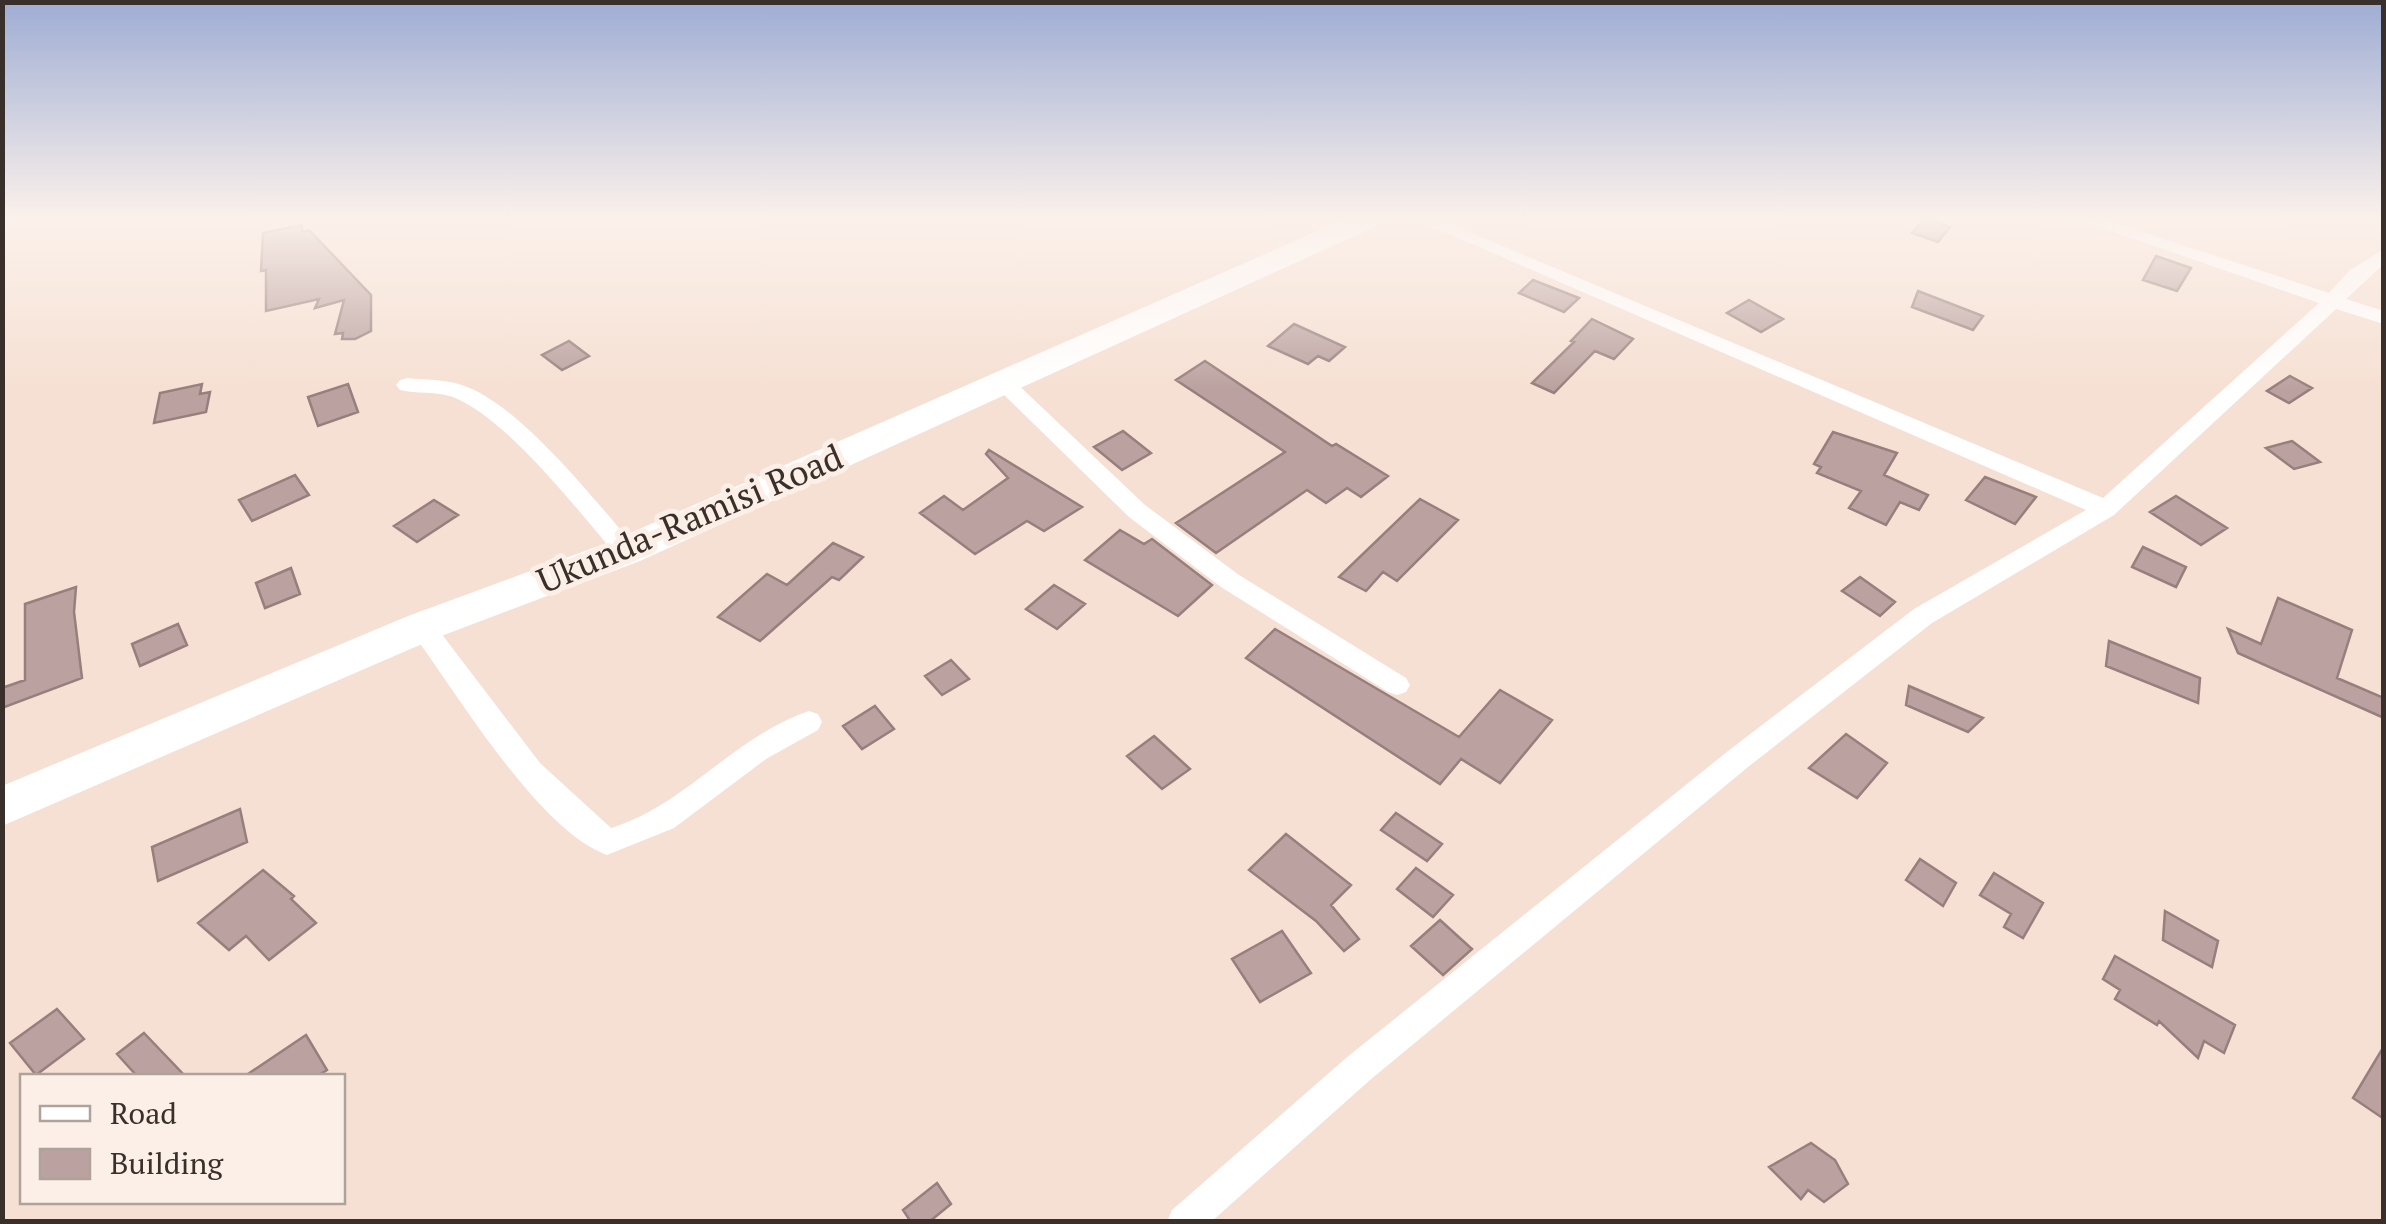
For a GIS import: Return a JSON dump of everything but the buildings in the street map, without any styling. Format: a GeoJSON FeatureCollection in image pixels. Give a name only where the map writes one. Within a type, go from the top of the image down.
{"type":"FeatureCollection","features":[{"type":"Feature","properties":{"kind":"highway","name":"Ukunda-Ramisi Road"},"geometry":{"type":"LineString","coordinates":[[2,807],[422,627],[626,552],[1244,275]]}},
{"type":"Feature","properties":{"kind":"street"},"geometry":{"type":"LineString","coordinates":[[1555,275],[2106,509]]}},
{"type":"Feature","properties":{"kind":"street"},"geometry":{"type":"LineString","coordinates":[[2255,275],[2384,318]]}},
{"type":"Feature","properties":{"kind":"street"},"geometry":{"type":"LineString","coordinates":[[1184,1222],[1358,1069],[1738,759],[1923,616],[2106,509],[2357,275]]}},
{"type":"Feature","properties":{"kind":"street"},"geometry":{"type":"LineString","coordinates":[[1004,383],[1137,511],[1230,581],[1397,685]]}},
{"type":"Feature","properties":{"kind":"street"},"geometry":{"type":"LineString","coordinates":[[407,385],[458,390],[510,428],[561,477],[626,552]]}},
{"type":"Feature","properties":{"kind":"street"},"geometry":{"type":"LineString","coordinates":[[422,627],[523,760],[583,827],[607,842],[642,834],[686,810],[746,760],[787,731],[809,722]]}}]}
